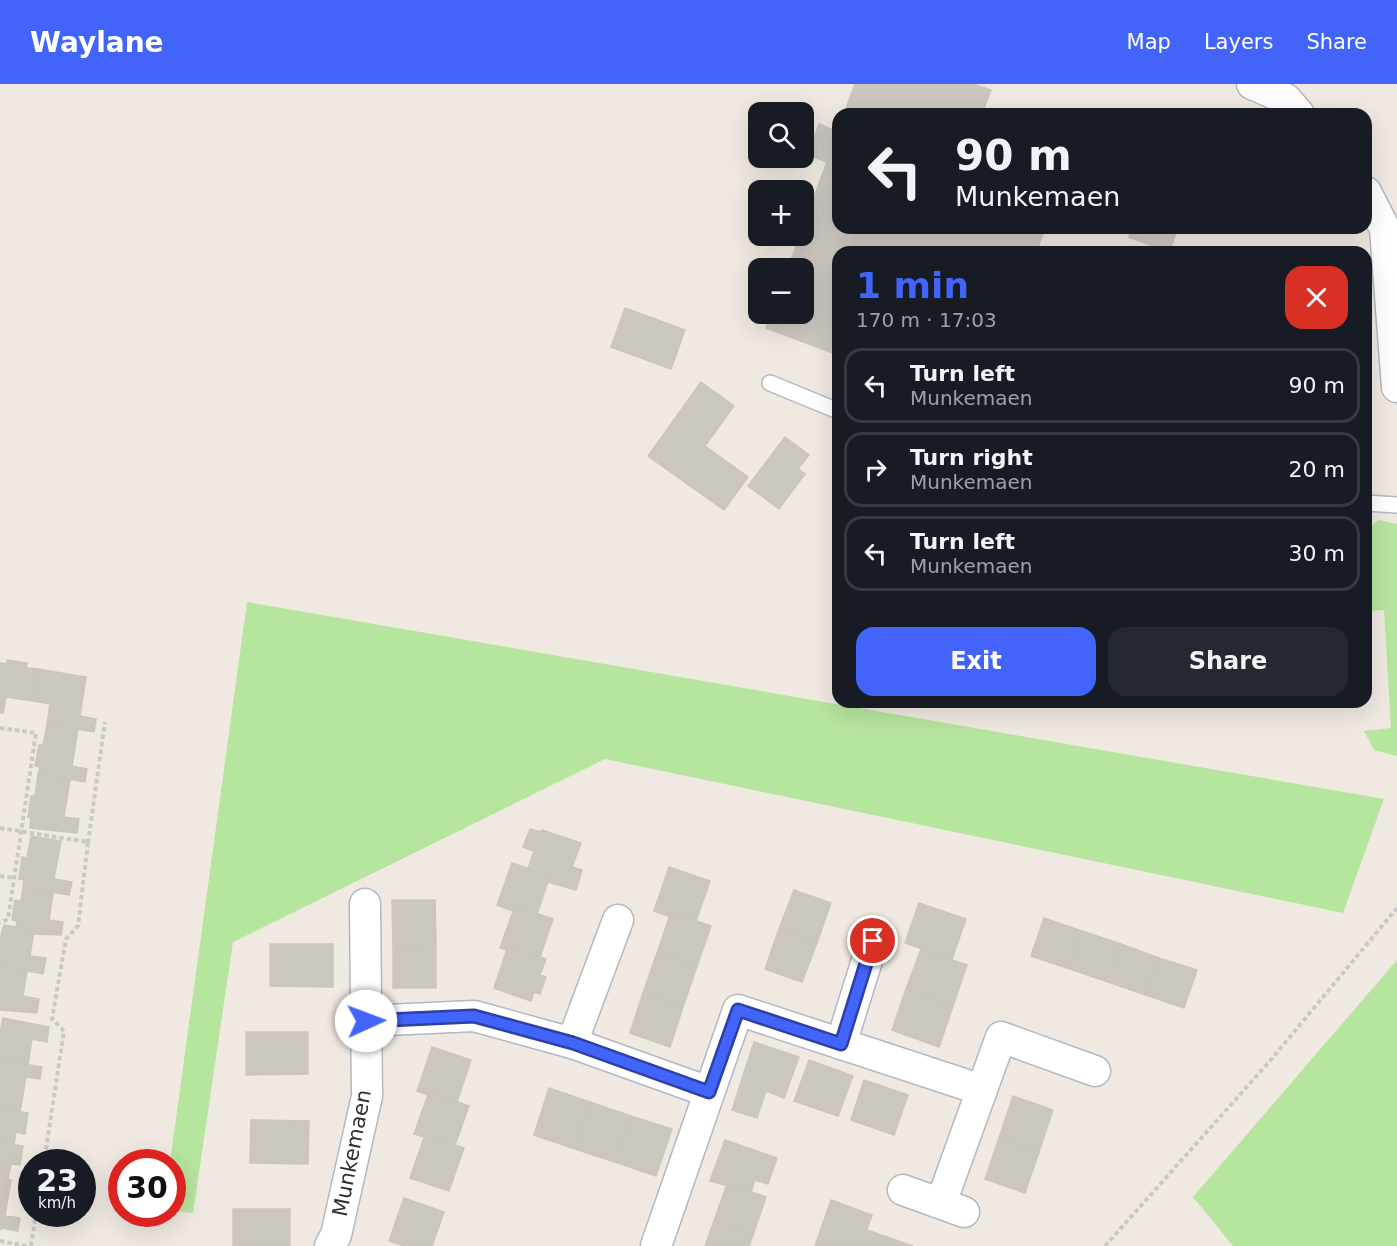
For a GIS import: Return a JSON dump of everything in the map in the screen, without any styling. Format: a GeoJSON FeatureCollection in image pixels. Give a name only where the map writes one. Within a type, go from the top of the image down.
{"type":"FeatureCollection","features":[{"type":"Feature","properties":{"kind":"street"},"geometry":{"type":"LineString","coordinates":[[1252,84],[1286,99],[1294,108]]}},
{"type":"Feature","properties":{"kind":"street"},"geometry":{"type":"LineString","coordinates":[[1372,204],[1385,229],[1397,387]]}},
{"type":"Feature","properties":{"kind":"street","name":"Munkemaen"},"geometry":{"type":"LineString","coordinates":[[330,1246],[336,1235],[367,1096],[366,904]]}},
{"type":"Feature","properties":{"kind":"street"},"geometry":{"type":"LineString","coordinates":[[573,1043],[618,920]]}},
{"type":"Feature","properties":{"kind":"street"},"geometry":{"type":"LineString","coordinates":[[841,1044],[873,941]]}},
{"type":"Feature","properties":{"kind":"street"},"geometry":{"type":"LineString","coordinates":[[656,1246],[738,1010],[982,1090]]}},
{"type":"Feature","properties":{"kind":"street"},"geometry":{"type":"LineString","coordinates":[[366,1021],[474,1016],[573,1043],[709,1092]]}},
{"type":"Feature","properties":{"kind":"street"},"geometry":{"type":"LineString","coordinates":[[903,1190],[953,1208],[982,1090],[1001,1037],[1095,1071]]}},
{"type":"Feature","properties":{"kind":"lane"},"geometry":{"type":"LineString","coordinates":[[770,382],[832,408]]}},
{"type":"Feature","properties":{"kind":"lane"},"geometry":{"type":"LineString","coordinates":[[1372,503],[1397,505]]}},
{"type":"Feature","properties":{"kind":"path"},"geometry":{"type":"LineString","coordinates":[[46,1149],[64,1031],[52,1019],[66,939],[78,926],[105,722]]}},
{"type":"Feature","properties":{"kind":"path"},"geometry":{"type":"LineString","coordinates":[[0,728],[36,733],[8,919],[0,923]]}},
{"type":"Feature","properties":{"kind":"path"},"geometry":{"type":"LineString","coordinates":[[0,828],[88,842],[88,844]]}},
{"type":"Feature","properties":{"kind":"path"},"geometry":{"type":"LineString","coordinates":[[0,876],[15,878]]}},
{"type":"Feature","properties":{"kind":"path"},"geometry":{"type":"LineString","coordinates":[[1105,1246],[1269,1062],[1397,908]]}},
{"type":"Feature","properties":{"kind":"path"},"geometry":{"type":"LineString","coordinates":[[0,1241],[29,1246],[33,1227]]}},
{"type":"Feature","properties":{"kind":"green space"},"geometry":{"type":"Polygon","coordinates":[[[1378,520],[1397,524],[1397,756],[1374,750],[1364,731],[1391,728],[1384,610],[1372,611],[1372,525],[1378,520]]]}},
{"type":"Feature","properties":{"kind":"green space"},"geometry":{"type":"Polygon","coordinates":[[[247,602],[832,703],[832,708],[859,708],[1384,799],[1343,913],[605,759],[233,942],[193,1213],[186,1212],[186,1149],[172,1149],[247,602]]]}},
{"type":"Feature","properties":{"kind":"green space"},"geometry":{"type":"Polygon","coordinates":[[[1397,960],[1397,1246],[1233,1246],[1193,1197],[1397,960]]]}},
{"type":"Feature","properties":{"kind":"building"},"geometry":{"type":"Polygon","coordinates":[[[855,84],[973,84],[991,90],[984,108],[846,108],[855,84]]]}},
{"type":"Feature","properties":{"kind":"building"},"geometry":{"type":"Polygon","coordinates":[[[819,124],[832,129],[832,234],[1043,234],[1038,246],[832,246],[832,353],[766,328],[767,324],[814,324],[814,258],[792,258],[796,246],[814,246],[814,197],[827,162],[814,157],[814,138],[819,124]]]}},
{"type":"Feature","properties":{"kind":"building"},"geometry":{"type":"Polygon","coordinates":[[[1130,234],[1176,234],[1171,246],[1153,246],[1129,237],[1130,234]]]}},
{"type":"Feature","properties":{"kind":"building"},"geometry":{"type":"Polygon","coordinates":[[[625,308],[685,330],[671,369],[611,347],[625,308]]]}},
{"type":"Feature","properties":{"kind":"building"},"geometry":{"type":"Polygon","coordinates":[[[701,382],[734,406],[705,446],[748,477],[724,510],[648,456],[701,382]]]}},
{"type":"Feature","properties":{"kind":"building"},"geometry":{"type":"Polygon","coordinates":[[[785,437],[809,455],[798,469],[805,474],[779,509],[748,486],[785,437]]]}},
{"type":"Feature","properties":{"kind":"building"},"geometry":{"type":"Polygon","coordinates":[[[7,660],[27,663],[26,668],[38,669],[33,701],[6,697],[3,713],[0,713],[0,663],[7,664],[7,660]]]}},
{"type":"Feature","properties":{"kind":"building"},"geometry":{"type":"Polygon","coordinates":[[[38,669],[86,677],[80,716],[96,719],[94,732],[47,724],[50,704],[33,701],[38,669]]]}},
{"type":"Feature","properties":{"kind":"building"},"geometry":{"type":"Polygon","coordinates":[[[47,724],[78,729],[72,766],[87,769],[85,782],[38,774],[40,767],[35,766],[39,745],[43,745],[47,724]]]}},
{"type":"Feature","properties":{"kind":"building"},"geometry":{"type":"Polygon","coordinates":[[[38,774],[70,780],[64,817],[79,819],[77,833],[30,828],[31,818],[28,817],[31,796],[35,796],[38,774]]]}},
{"type":"Feature","properties":{"kind":"building"},"geometry":{"type":"Polygon","coordinates":[[[530,829],[541,832],[542,830],[581,843],[572,867],[582,870],[576,890],[548,882],[550,876],[528,869],[534,851],[523,847],[530,829]]]}},
{"type":"Feature","properties":{"kind":"building"},"geometry":{"type":"Polygon","coordinates":[[[31,836],[61,841],[54,879],[72,882],[69,895],[23,888],[24,880],[19,879],[22,857],[27,858],[31,836]]]}},
{"type":"Feature","properties":{"kind":"building"},"geometry":{"type":"Polygon","coordinates":[[[512,863],[550,876],[537,914],[515,906],[513,911],[497,905],[512,863]]]}},
{"type":"Feature","properties":{"kind":"building"},"geometry":{"type":"Polygon","coordinates":[[[669,867],[710,881],[696,921],[671,912],[669,916],[654,911],[669,867]]]}},
{"type":"Feature","properties":{"kind":"building"},"geometry":{"type":"Polygon","coordinates":[[[23,888],[53,893],[49,920],[63,922],[61,935],[34,934],[34,930],[16,927],[17,921],[12,920],[15,900],[21,901],[23,888]]]}},
{"type":"Feature","properties":{"kind":"building"},"geometry":{"type":"Polygon","coordinates":[[[794,890],[831,903],[817,943],[779,929],[794,890]]]}},
{"type":"Feature","properties":{"kind":"building"},"geometry":{"type":"Polygon","coordinates":[[[392,900],[435,900],[436,945],[393,946],[392,900]]]}},
{"type":"Feature","properties":{"kind":"building"},"geometry":{"type":"Polygon","coordinates":[[[919,903],[966,919],[952,959],[905,943],[919,903]]]}},
{"type":"Feature","properties":{"kind":"building"},"geometry":{"type":"Polygon","coordinates":[[[515,906],[553,919],[540,957],[508,946],[507,950],[500,948],[515,906]]]}},
{"type":"Feature","properties":{"kind":"building"},"geometry":{"type":"Polygon","coordinates":[[[671,912],[711,926],[697,966],[657,953],[671,912]]]}},
{"type":"Feature","properties":{"kind":"building"},"geometry":{"type":"Polygon","coordinates":[[[1044,918],[1082,931],[1070,969],[1031,956],[1044,918]]]}},
{"type":"Feature","properties":{"kind":"building"},"geometry":{"type":"Polygon","coordinates":[[[4,925],[34,930],[30,956],[46,958],[43,974],[0,966],[0,939],[4,925]]]}},
{"type":"Feature","properties":{"kind":"building"},"geometry":{"type":"Polygon","coordinates":[[[779,929],[817,943],[802,982],[765,969],[779,929]]]}},
{"type":"Feature","properties":{"kind":"building"},"geometry":{"type":"Polygon","coordinates":[[[1082,931],[1121,944],[1108,982],[1070,969],[1082,931]]]}},
{"type":"Feature","properties":{"kind":"building"},"geometry":{"type":"Polygon","coordinates":[[[270,944],[333,944],[333,987],[270,986],[270,944]]]}},
{"type":"Feature","properties":{"kind":"building"},"geometry":{"type":"Polygon","coordinates":[[[1121,944],[1159,958],[1146,995],[1108,982],[1121,944]]]}},
{"type":"Feature","properties":{"kind":"building"},"geometry":{"type":"Polygon","coordinates":[[[436,945],[436,988],[393,988],[393,946],[436,945]]]}},
{"type":"Feature","properties":{"kind":"building"},"geometry":{"type":"Polygon","coordinates":[[[508,946],[546,959],[540,975],[546,977],[540,994],[534,992],[531,1001],[494,988],[508,946]]]}},
{"type":"Feature","properties":{"kind":"building"},"geometry":{"type":"Polygon","coordinates":[[[921,949],[967,965],[953,1006],[906,989],[921,949]]]}},
{"type":"Feature","properties":{"kind":"building"},"geometry":{"type":"Polygon","coordinates":[[[657,953],[697,966],[683,1007],[643,993],[657,953]]]}},
{"type":"Feature","properties":{"kind":"building"},"geometry":{"type":"Polygon","coordinates":[[[1159,958],[1197,970],[1184,1008],[1146,995],[1159,958]]]}},
{"type":"Feature","properties":{"kind":"building"},"geometry":{"type":"Polygon","coordinates":[[[0,966],[27,971],[23,996],[39,999],[37,1013],[0,1010],[0,966]]]}},
{"type":"Feature","properties":{"kind":"building"},"geometry":{"type":"Polygon","coordinates":[[[906,989],[953,1006],[939,1047],[892,1030],[906,989]]]}},
{"type":"Feature","properties":{"kind":"building"},"geometry":{"type":"Polygon","coordinates":[[[643,993],[683,1007],[670,1047],[630,1033],[643,993]]]}},
{"type":"Feature","properties":{"kind":"building"},"geometry":{"type":"Polygon","coordinates":[[[3,1018],[49,1027],[47,1042],[32,1039],[28,1065],[0,1060],[0,1032],[3,1018]]]}},
{"type":"Feature","properties":{"kind":"building"},"geometry":{"type":"Polygon","coordinates":[[[246,1032],[308,1032],[308,1074],[246,1075],[246,1032]]]}},
{"type":"Feature","properties":{"kind":"building"},"geometry":{"type":"Polygon","coordinates":[[[754,1042],[799,1057],[784,1098],[766,1091],[757,1118],[732,1110],[754,1042]]]}},
{"type":"Feature","properties":{"kind":"building"},"geometry":{"type":"Polygon","coordinates":[[[432,1047],[471,1060],[457,1102],[429,1092],[428,1095],[417,1091],[432,1047]]]}},
{"type":"Feature","properties":{"kind":"building"},"geometry":{"type":"Polygon","coordinates":[[[0,1060],[42,1067],[40,1079],[26,1077],[20,1112],[0,1109],[0,1060]]]}},
{"type":"Feature","properties":{"kind":"building"},"geometry":{"type":"Polygon","coordinates":[[[809,1060],[853,1076],[838,1116],[794,1101],[809,1060]]]}},
{"type":"Feature","properties":{"kind":"building"},"geometry":{"type":"Polygon","coordinates":[[[864,1080],[908,1095],[894,1135],[851,1120],[864,1080]]]}},
{"type":"Feature","properties":{"kind":"building"},"geometry":{"type":"Polygon","coordinates":[[[549,1088],[590,1102],[575,1149],[534,1135],[549,1088]]]}},
{"type":"Feature","properties":{"kind":"building"},"geometry":{"type":"Polygon","coordinates":[[[429,1092],[469,1106],[455,1145],[414,1134],[429,1092]]]}},
{"type":"Feature","properties":{"kind":"building"},"geometry":{"type":"Polygon","coordinates":[[[1013,1096],[1053,1110],[1039,1152],[999,1138],[1013,1096]]]}},
{"type":"Feature","properties":{"kind":"building"},"geometry":{"type":"Polygon","coordinates":[[[590,1102],[631,1116],[615,1162],[575,1149],[590,1102]]]}},
{"type":"Feature","properties":{"kind":"building"},"geometry":{"type":"Polygon","coordinates":[[[0,1109],[28,1113],[25,1134],[16,1132],[14,1144],[0,1142],[0,1109]]]}},
{"type":"Feature","properties":{"kind":"building"},"geometry":{"type":"Polygon","coordinates":[[[631,1116],[672,1129],[656,1176],[615,1162],[631,1116]]]}},
{"type":"Feature","properties":{"kind":"building"},"geometry":{"type":"Polygon","coordinates":[[[251,1120],[309,1121],[308,1164],[250,1163],[251,1120]]]}},
{"type":"Feature","properties":{"kind":"building"},"geometry":{"type":"Polygon","coordinates":[[[425,1135],[464,1148],[449,1191],[410,1178],[425,1135]]]}},
{"type":"Feature","properties":{"kind":"building"},"geometry":{"type":"Polygon","coordinates":[[[999,1138],[1039,1152],[1025,1193],[985,1179],[999,1138]]]}},
{"type":"Feature","properties":{"kind":"building"},"geometry":{"type":"Polygon","coordinates":[[[725,1140],[777,1158],[768,1184],[755,1180],[751,1192],[710,1181],[725,1140]]]}},
{"type":"Feature","properties":{"kind":"building"},"geometry":{"type":"Polygon","coordinates":[[[0,1142],[23,1146],[23,1149],[18,1149],[18,1165],[11,1164],[8,1180],[0,1178],[0,1142]]]}},
{"type":"Feature","properties":{"kind":"building"},"geometry":{"type":"Polygon","coordinates":[[[0,1178],[11,1180],[5,1216],[18,1218],[19,1227],[18,1231],[2,1228],[0,1230],[0,1178]]]}},
{"type":"Feature","properties":{"kind":"building"},"geometry":{"type":"Polygon","coordinates":[[[727,1184],[766,1197],[753,1235],[714,1221],[727,1184]]]}},
{"type":"Feature","properties":{"kind":"building"},"geometry":{"type":"Polygon","coordinates":[[[404,1198],[444,1212],[432,1246],[405,1246],[389,1241],[404,1198]]]}},
{"type":"Feature","properties":{"kind":"building"},"geometry":{"type":"Polygon","coordinates":[[[831,1200],[872,1215],[861,1246],[815,1246],[831,1200]]]}},
{"type":"Feature","properties":{"kind":"building"},"geometry":{"type":"Polygon","coordinates":[[[233,1209],[290,1209],[290,1246],[233,1246],[233,1209]]]}},
{"type":"Feature","properties":{"kind":"building"},"geometry":{"type":"Polygon","coordinates":[[[714,1221],[753,1235],[749,1246],[705,1246],[714,1221]]]}},
{"type":"Feature","properties":{"kind":"building"},"geometry":{"type":"Polygon","coordinates":[[[867,1230],[913,1246],[861,1246],[867,1230]]]}},
{"type":"Feature","properties":{"kind":"route"},"geometry":{"type":"LineString","coordinates":[[366,1021],[474,1016],[573,1043],[709,1092],[738,1010],[841,1044],[873,941]]}}]}
